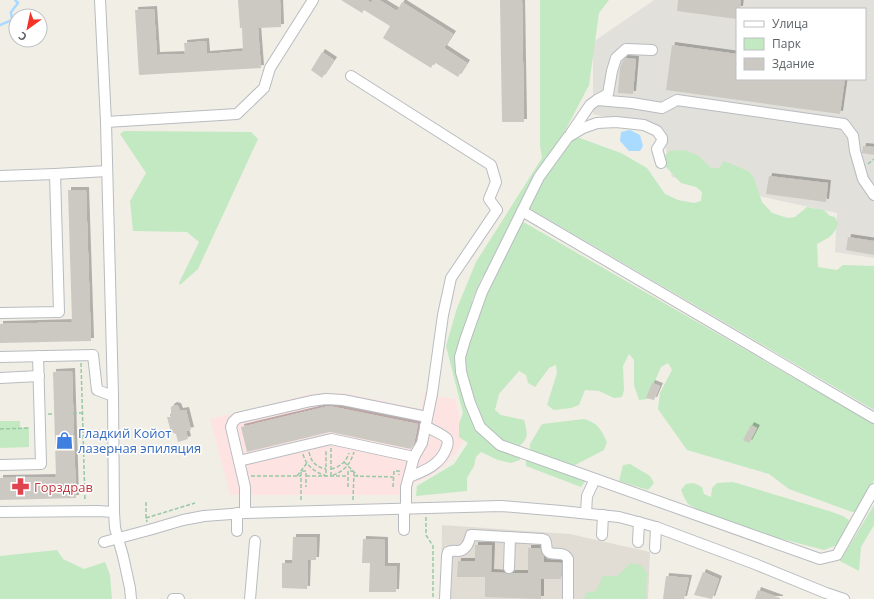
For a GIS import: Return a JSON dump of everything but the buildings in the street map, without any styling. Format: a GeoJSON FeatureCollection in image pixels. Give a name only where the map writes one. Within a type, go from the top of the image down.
{"type":"FeatureCollection","features":[{"type":"Feature","properties":{"kind":"street"},"geometry":{"type":"LineString","coordinates":[[100,0],[106,122],[113,396],[114,512],[115,528],[123,556],[131,599]]}},
{"type":"Feature","properties":{"kind":"street"},"geometry":{"type":"LineString","coordinates":[[106,122],[237,114],[264,88],[270,68],[313,0]]}},
{"type":"Feature","properties":{"kind":"street"},"geometry":{"type":"LineString","coordinates":[[652,50],[626,49],[616,58],[608,94],[590,105],[539,177],[482,292],[460,357],[461,372],[470,403],[480,427],[500,445],[820,559],[837,555],[874,489]]}},
{"type":"Feature","properties":{"kind":"street"},"geometry":{"type":"LineString","coordinates":[[351,76],[491,165],[496,182],[489,199],[498,210],[451,278],[443,315],[432,394],[422,443],[404,477],[406,487],[404,530]]}},
{"type":"Feature","properties":{"kind":"street"},"geometry":{"type":"LineString","coordinates":[[597,100],[632,103],[662,108],[678,100],[844,124],[853,136],[855,151],[863,179],[874,195]]}},
{"type":"Feature","properties":{"kind":"street"},"geometry":{"type":"LineString","coordinates":[[568,137],[583,128],[597,123],[616,122],[644,125],[657,131],[662,138],[662,141],[657,149],[661,163]]}},
{"type":"Feature","properties":{"kind":"street"},"geometry":{"type":"LineString","coordinates":[[0,176],[107,171]]}},
{"type":"Feature","properties":{"kind":"street"},"geometry":{"type":"LineString","coordinates":[[0,314],[59,312],[55,174]]}},
{"type":"Feature","properties":{"kind":"street"},"geometry":{"type":"LineString","coordinates":[[522,211],[874,418]]}},
{"type":"Feature","properties":{"kind":"street"},"geometry":{"type":"LineString","coordinates":[[0,357],[93,355],[97,390],[113,396]]}},
{"type":"Feature","properties":{"kind":"street"},"geometry":{"type":"LineString","coordinates":[[0,465],[41,464],[38,356]]}},
{"type":"Feature","properties":{"kind":"street"},"geometry":{"type":"LineString","coordinates":[[0,378],[39,376]]}},
{"type":"Feature","properties":{"kind":"street"},"geometry":{"type":"LineString","coordinates":[[237,531],[245,487],[231,427],[237,418],[326,399],[343,400],[426,422],[447,440],[448,444],[445,452],[438,461],[426,470],[404,477]]}},
{"type":"Feature","properties":{"kind":"street"},"geometry":{"type":"LineString","coordinates":[[239,461],[328,440],[414,457]]}},
{"type":"Feature","properties":{"kind":"street"},"geometry":{"type":"LineString","coordinates":[[586,513],[587,496],[595,479]]}},
{"type":"Feature","properties":{"kind":"street"},"geometry":{"type":"LineString","coordinates":[[104,542],[183,520],[204,516],[241,513],[501,506],[620,516],[656,527],[844,599]]}},
{"type":"Feature","properties":{"kind":"street"},"geometry":{"type":"LineString","coordinates":[[0,512],[114,512]]}},
{"type":"Feature","properties":{"kind":"street"},"geometry":{"type":"LineString","coordinates":[[602,534],[603,515]]}},
{"type":"Feature","properties":{"kind":"street"},"geometry":{"type":"LineString","coordinates":[[638,542],[639,522]]}},
{"type":"Feature","properties":{"kind":"street"},"geometry":{"type":"LineString","coordinates":[[655,548],[656,527]]}},
{"type":"Feature","properties":{"kind":"street"},"geometry":{"type":"LineString","coordinates":[[445,599],[446,556],[448,552],[453,550],[464,549],[468,545],[473,534],[546,540],[548,552],[551,554],[563,554],[568,559],[568,599]]}},
{"type":"Feature","properties":{"kind":"street"},"geometry":{"type":"LineString","coordinates":[[510,537],[510,568]]}},
{"type":"Feature","properties":{"kind":"street"},"geometry":{"type":"LineString","coordinates":[[250,599],[255,541]]}},
{"type":"Feature","properties":{"kind":"street"},"geometry":{"type":"LineString","coordinates":[[173,599],[179,599]]}},
{"type":"Feature","properties":{"kind":"path"},"geometry":{"type":"LineString","coordinates":[[81,355],[85,511]]}},
{"type":"Feature","properties":{"kind":"path"},"geometry":{"type":"LineString","coordinates":[[73,413],[82,413]]}},
{"type":"Feature","properties":{"kind":"path"},"geometry":{"type":"LineString","coordinates":[[0,429],[40,428]]}},
{"type":"Feature","properties":{"kind":"path"},"geometry":{"type":"LineString","coordinates":[[326,476],[328,440]]}},
{"type":"Feature","properties":{"kind":"path"},"geometry":{"type":"LineString","coordinates":[[328,440],[331,469],[330,476]]}},
{"type":"Feature","properties":{"kind":"path"},"geometry":{"type":"LineString","coordinates":[[331,469],[344,462],[348,457],[353,444]]}},
{"type":"Feature","properties":{"kind":"path"},"geometry":{"type":"LineString","coordinates":[[330,476],[337,474],[348,466],[355,452],[353,444]]}},
{"type":"Feature","properties":{"kind":"path"},"geometry":{"type":"LineString","coordinates":[[304,445],[304,458],[307,464],[319,474],[326,476]]}},
{"type":"Feature","properties":{"kind":"path"},"geometry":{"type":"LineString","coordinates":[[304,445],[314,464],[320,468],[326,469]]}},
{"type":"Feature","properties":{"kind":"path"},"geometry":{"type":"LineString","coordinates":[[344,462],[358,476]]}},
{"type":"Feature","properties":{"kind":"path"},"geometry":{"type":"LineString","coordinates":[[296,476],[307,464]]}},
{"type":"Feature","properties":{"kind":"path"},"geometry":{"type":"LineString","coordinates":[[301,471],[301,500]]}},
{"type":"Feature","properties":{"kind":"path"},"geometry":{"type":"LineString","coordinates":[[301,471],[306,471],[306,487]]}},
{"type":"Feature","properties":{"kind":"path"},"geometry":{"type":"LineString","coordinates":[[348,487],[348,471],[353,472]]}},
{"type":"Feature","properties":{"kind":"path"},"geometry":{"type":"LineString","coordinates":[[393,487],[394,471],[399,471],[404,477]]}},
{"type":"Feature","properties":{"kind":"path"},"geometry":{"type":"LineString","coordinates":[[353,472],[353,500]]}},
{"type":"Feature","properties":{"kind":"path"},"geometry":{"type":"LineString","coordinates":[[243,476],[301,476]]}},
{"type":"Feature","properties":{"kind":"path"},"geometry":{"type":"LineString","coordinates":[[306,476],[348,476]]}},
{"type":"Feature","properties":{"kind":"path"},"geometry":{"type":"LineString","coordinates":[[354,476],[393,476]]}},
{"type":"Feature","properties":{"kind":"path"},"geometry":{"type":"LineString","coordinates":[[146,502],[146,518],[148,525]]}},
{"type":"Feature","properties":{"kind":"path"},"geometry":{"type":"LineString","coordinates":[[146,518],[195,503]]}},
{"type":"Feature","properties":{"kind":"path"},"geometry":{"type":"LineString","coordinates":[[426,517],[426,535],[433,546],[433,599]]}},
{"type":"Feature","properties":{"kind":"shaded area"},"geometry":{"type":"Polygon","coordinates":[[[654,0],[874,0],[874,258],[835,252],[837,213],[672,177],[662,130],[593,114],[593,42],[654,0]]]}},
{"type":"Feature","properties":{"kind":"shaded area"},"geometry":{"type":"Polygon","coordinates":[[[344,393],[421,409],[424,393],[455,399],[465,438],[456,453],[444,466],[430,476],[414,483],[410,495],[230,495],[210,419],[310,394],[344,393]]]}},
{"type":"Feature","properties":{"kind":"shaded area"},"geometry":{"type":"Polygon","coordinates":[[[442,525],[570,534],[650,552],[648,599],[441,599],[442,525]]]}},
{"type":"Feature","properties":{"kind":"green space"},"geometry":{"type":"Polygon","coordinates":[[[540,0],[609,0],[599,13],[589,85],[565,131],[523,202],[488,271],[482,277],[472,300],[473,309],[458,356],[477,427],[519,454],[520,460],[511,463],[498,460],[481,452],[476,457],[474,466],[467,478],[467,491],[416,496],[417,486],[454,464],[468,443],[459,437],[459,424],[463,413],[446,346],[457,308],[476,262],[542,158],[540,146],[540,0]]]}},
{"type":"Feature","properties":{"kind":"green space"},"geometry":{"type":"Polygon","coordinates":[[[124,131],[251,132],[258,139],[198,269],[180,285],[179,283],[199,242],[187,232],[133,231],[130,201],[146,173],[120,134],[124,131]]]}},
{"type":"Feature","properties":{"kind":"green space"},"geometry":{"type":"Polygon","coordinates":[[[577,137],[621,153],[647,168],[665,194],[678,200],[694,203],[701,201],[702,192],[696,187],[681,183],[664,165],[664,157],[669,151],[685,150],[699,156],[711,168],[719,168],[724,161],[748,171],[753,176],[762,202],[772,213],[788,218],[795,217],[807,207],[824,210],[830,216],[835,217],[838,224],[835,231],[817,244],[818,267],[837,270],[843,265],[874,266],[874,410],[529,208],[531,199],[565,147],[577,137]]]}},
{"type":"Feature","properties":{"kind":"green space"},"geometry":{"type":"Polygon","coordinates":[[[520,220],[874,424],[874,480],[857,512],[852,512],[789,489],[769,474],[687,450],[658,409],[660,393],[672,370],[668,363],[661,367],[647,399],[639,400],[634,385],[634,360],[629,354],[623,366],[624,390],[622,397],[614,398],[599,391],[585,390],[579,405],[571,408],[554,410],[547,405],[557,373],[556,365],[549,368],[535,387],[528,383],[526,375],[519,371],[499,394],[495,410],[501,415],[524,420],[527,432],[526,438],[518,447],[503,443],[483,427],[461,361],[486,292],[520,220]]]}},
{"type":"Feature","properties":{"kind":"green space"},"geometry":{"type":"Polygon","coordinates":[[[584,419],[593,423],[601,430],[607,442],[604,450],[575,465],[566,466],[530,452],[530,444],[542,424],[584,419]]]}},
{"type":"Feature","properties":{"kind":"green space"},"geometry":{"type":"Polygon","coordinates":[[[0,421],[20,421],[20,428],[29,427],[29,447],[0,448],[0,421]]]}},
{"type":"Feature","properties":{"kind":"green space"},"geometry":{"type":"Polygon","coordinates":[[[526,458],[586,480],[581,487],[526,466],[526,458]]]}},
{"type":"Feature","properties":{"kind":"green space"},"geometry":{"type":"Polygon","coordinates":[[[630,464],[650,476],[654,483],[648,490],[619,481],[623,465],[630,464]]]}},
{"type":"Feature","properties":{"kind":"green space"},"geometry":{"type":"Polygon","coordinates":[[[733,482],[843,516],[849,520],[848,528],[837,545],[824,550],[721,523],[688,504],[681,490],[686,484],[694,483],[702,487],[704,494],[711,497],[712,488],[717,483],[733,482]]]}},
{"type":"Feature","properties":{"kind":"green space"},"geometry":{"type":"Polygon","coordinates":[[[874,505],[874,525],[861,547],[859,571],[840,561],[874,505]]]}},
{"type":"Feature","properties":{"kind":"green space"},"geometry":{"type":"Polygon","coordinates":[[[57,550],[63,559],[84,569],[105,562],[110,575],[112,599],[0,599],[0,556],[57,550]]]}},
{"type":"Feature","properties":{"kind":"green space"},"geometry":{"type":"Polygon","coordinates":[[[631,563],[641,565],[647,573],[646,599],[584,599],[586,593],[596,591],[603,576],[617,576],[631,563]]]}},
{"type":"Feature","properties":{"kind":"water"},"geometry":{"type":"Polygon","coordinates":[[[630,130],[640,135],[643,146],[640,151],[629,151],[620,141],[621,132],[630,130]]]}},
{"type":"Feature","properties":{"kind":"waterway"},"geometry":{"type":"LineString","coordinates":[[0,25],[12,20],[11,12],[18,3],[15,0]]}},
{"type":"Feature","properties":{"kind":"place","name":"Гладкий Койот лазерная эпиляция"},"geometry":{"type":"Point","coordinates":[65,440]}},
{"type":"Feature","properties":{"kind":"place","name":"Горздрав"},"geometry":{"type":"Point","coordinates":[21,487]}}]}
